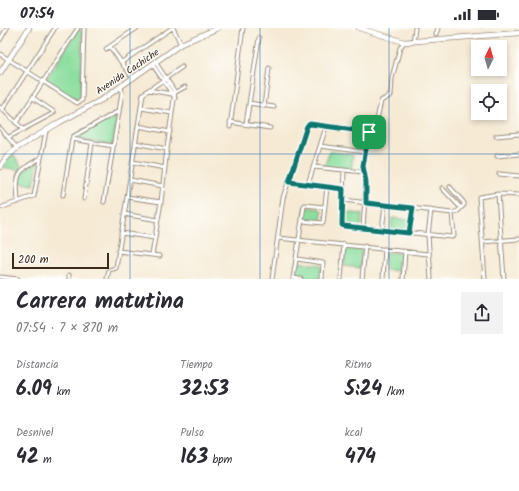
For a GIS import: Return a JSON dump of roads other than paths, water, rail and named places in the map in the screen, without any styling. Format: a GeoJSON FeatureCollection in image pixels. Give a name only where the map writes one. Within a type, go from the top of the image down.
{"type":"FeatureCollection","features":[{"type":"Feature","properties":{"kind":"street"},"geometry":{"type":"LineString","coordinates":[[0,40],[7,28]]}},
{"type":"Feature","properties":{"kind":"street"},"geometry":{"type":"LineString","coordinates":[[0,73],[29,28]]}},
{"type":"Feature","properties":{"kind":"street"},"geometry":{"type":"LineString","coordinates":[[24,130],[1,109],[56,28]]}},
{"type":"Feature","properties":{"kind":"street"},"geometry":{"type":"LineString","coordinates":[[0,54],[27,72],[43,82],[77,103],[82,100],[84,29],[78,28],[43,82],[33,98],[16,123]]}},
{"type":"Feature","properties":{"kind":"street"},"geometry":{"type":"LineString","coordinates":[[106,49],[137,28]]}},
{"type":"Feature","properties":{"kind":"street"},"geometry":{"type":"LineString","coordinates":[[122,62],[172,28],[181,44]]}},
{"type":"Feature","properties":{"kind":"street","name":"Avenida Cachiche"},"geometry":{"type":"LineString","coordinates":[[0,167],[6,158],[17,148],[120,87],[181,44],[218,28]]}},
{"type":"Feature","properties":{"kind":"street"},"geometry":{"type":"LineString","coordinates":[[230,127],[243,28]]}},
{"type":"Feature","properties":{"kind":"street"},"geometry":{"type":"LineString","coordinates":[[359,28],[404,42],[519,33]]}},
{"type":"Feature","properties":{"kind":"street"},"geometry":{"type":"LineString","coordinates":[[414,42],[415,28]]}},
{"type":"Feature","properties":{"kind":"street"},"geometry":{"type":"LineString","coordinates":[[436,34],[438,28]]}},
{"type":"Feature","properties":{"kind":"street"},"geometry":{"type":"LineString","coordinates":[[246,124],[259,38]]}},
{"type":"Feature","properties":{"kind":"street"},"geometry":{"type":"LineString","coordinates":[[272,279],[283,198],[307,126],[310,124],[369,132],[375,128],[381,102],[391,95],[392,78],[400,48],[404,42]]}},
{"type":"Feature","properties":{"kind":"street"},"geometry":{"type":"LineString","coordinates":[[110,46],[133,78]]}},
{"type":"Feature","properties":{"kind":"street"},"geometry":{"type":"LineString","coordinates":[[152,255],[175,98],[174,93],[154,64]]}},
{"type":"Feature","properties":{"kind":"street"},"geometry":{"type":"LineString","coordinates":[[107,279],[109,270],[116,268],[143,94],[182,68]]}},
{"type":"Feature","properties":{"kind":"street"},"geometry":{"type":"LineString","coordinates":[[264,106],[269,68]]}},
{"type":"Feature","properties":{"kind":"street"},"geometry":{"type":"LineString","coordinates":[[104,202],[122,92],[120,87]]}},
{"type":"Feature","properties":{"kind":"street"},"geometry":{"type":"LineString","coordinates":[[148,90],[174,93],[185,87]]}},
{"type":"Feature","properties":{"kind":"street"},"geometry":{"type":"LineString","coordinates":[[10,138],[54,112],[33,98]]}},
{"type":"Feature","properties":{"kind":"street"},"geometry":{"type":"LineString","coordinates":[[249,103],[274,107]]}},
{"type":"Feature","properties":{"kind":"street"},"geometry":{"type":"LineString","coordinates":[[141,108],[172,114]]}},
{"type":"Feature","properties":{"kind":"street"},"geometry":{"type":"LineString","coordinates":[[63,195],[72,139],[76,133],[119,112]]}},
{"type":"Feature","properties":{"kind":"street"},"geometry":{"type":"LineString","coordinates":[[230,122],[270,128]]}},
{"type":"Feature","properties":{"kind":"street"},"geometry":{"type":"LineString","coordinates":[[138,126],[170,132]]}},
{"type":"Feature","properties":{"kind":"street"},"geometry":{"type":"LineString","coordinates":[[308,184],[326,127]]}},
{"type":"Feature","properties":{"kind":"street"},"geometry":{"type":"LineString","coordinates":[[0,128],[17,148]]}},
{"type":"Feature","properties":{"kind":"street"},"geometry":{"type":"LineString","coordinates":[[0,208],[34,196],[46,130]]}},
{"type":"Feature","properties":{"kind":"street"},"geometry":{"type":"LineString","coordinates":[[363,228],[366,203],[364,152],[369,132]]}},
{"type":"Feature","properties":{"kind":"street"},"geometry":{"type":"LineString","coordinates":[[496,136],[519,134]]}},
{"type":"Feature","properties":{"kind":"street"},"geometry":{"type":"LineString","coordinates":[[72,139],[114,146]]}},
{"type":"Feature","properties":{"kind":"street"},"geometry":{"type":"LineString","coordinates":[[84,199],[92,143]]}},
{"type":"Feature","properties":{"kind":"street"},"geometry":{"type":"LineString","coordinates":[[136,143],[168,150]]}},
{"type":"Feature","properties":{"kind":"street"},"geometry":{"type":"LineString","coordinates":[[320,146],[364,152]]}},
{"type":"Feature","properties":{"kind":"street"},"geometry":{"type":"LineString","coordinates":[[497,156],[519,154]]}},
{"type":"Feature","properties":{"kind":"street"},"geometry":{"type":"LineString","coordinates":[[18,202],[17,189],[19,173],[23,168],[41,158]]}},
{"type":"Feature","properties":{"kind":"street"},"geometry":{"type":"LineString","coordinates":[[133,162],[165,168]]}},
{"type":"Feature","properties":{"kind":"street"},"geometry":{"type":"LineString","coordinates":[[314,167],[364,172]]}},
{"type":"Feature","properties":{"kind":"street"},"geometry":{"type":"LineString","coordinates":[[344,170],[343,226],[453,237],[452,213]]}},
{"type":"Feature","properties":{"kind":"street"},"geometry":{"type":"LineString","coordinates":[[499,174],[519,176],[519,182]]}},
{"type":"Feature","properties":{"kind":"street"},"geometry":{"type":"LineString","coordinates":[[130,180],[163,186]]}},
{"type":"Feature","properties":{"kind":"street"},"geometry":{"type":"LineString","coordinates":[[289,182],[343,189]]}},
{"type":"Feature","properties":{"kind":"street"},"geometry":{"type":"LineString","coordinates":[[302,220],[323,223],[327,187]]}},
{"type":"Feature","properties":{"kind":"street"},"geometry":{"type":"LineString","coordinates":[[343,200],[452,213],[458,211],[464,203],[450,187]]}},
{"type":"Feature","properties":{"kind":"street"},"geometry":{"type":"LineString","coordinates":[[442,188],[461,208]]}},
{"type":"Feature","properties":{"kind":"street"},"geometry":{"type":"LineString","coordinates":[[485,279],[479,197],[498,194],[519,195]]}},
{"type":"Feature","properties":{"kind":"street"},"geometry":{"type":"LineString","coordinates":[[498,194],[504,279]]}},
{"type":"Feature","properties":{"kind":"street"},"geometry":{"type":"LineString","coordinates":[[127,197],[160,202]]}},
{"type":"Feature","properties":{"kind":"street"},"geometry":{"type":"LineString","coordinates":[[301,279],[293,279],[304,205],[324,206]]}},
{"type":"Feature","properties":{"kind":"street"},"geometry":{"type":"LineString","coordinates":[[382,230],[385,205]]}},
{"type":"Feature","properties":{"kind":"street"},"geometry":{"type":"LineString","coordinates":[[409,233],[413,208]]}},
{"type":"Feature","properties":{"kind":"street"},"geometry":{"type":"LineString","coordinates":[[431,210],[428,235],[428,254],[431,279]]}},
{"type":"Feature","properties":{"kind":"street"},"geometry":{"type":"LineString","coordinates":[[124,214],[158,220]]}},
{"type":"Feature","properties":{"kind":"street"},"geometry":{"type":"LineString","coordinates":[[121,233],[155,238]]}},
{"type":"Feature","properties":{"kind":"street"},"geometry":{"type":"LineString","coordinates":[[278,238],[365,246],[428,254]]}},
{"type":"Feature","properties":{"kind":"street"},"geometry":{"type":"LineString","coordinates":[[483,242],[519,239]]}},
{"type":"Feature","properties":{"kind":"street"},"geometry":{"type":"LineString","coordinates":[[341,279],[344,244]]}},
{"type":"Feature","properties":{"kind":"street"},"geometry":{"type":"LineString","coordinates":[[362,279],[365,246]]}},
{"type":"Feature","properties":{"kind":"street"},"geometry":{"type":"LineString","coordinates":[[383,279],[385,249]]}},
{"type":"Feature","properties":{"kind":"street"},"geometry":{"type":"LineString","coordinates":[[118,251],[160,256]]}},
{"type":"Feature","properties":{"kind":"street"},"geometry":{"type":"LineString","coordinates":[[403,279],[404,251]]}},
{"type":"Feature","properties":{"kind":"street"},"geometry":{"type":"LineString","coordinates":[[296,259],[323,263],[322,279]]}},
{"type":"Feature","properties":{"kind":"street"},"geometry":{"type":"LineString","coordinates":[[0,277],[18,279]]}}]}
